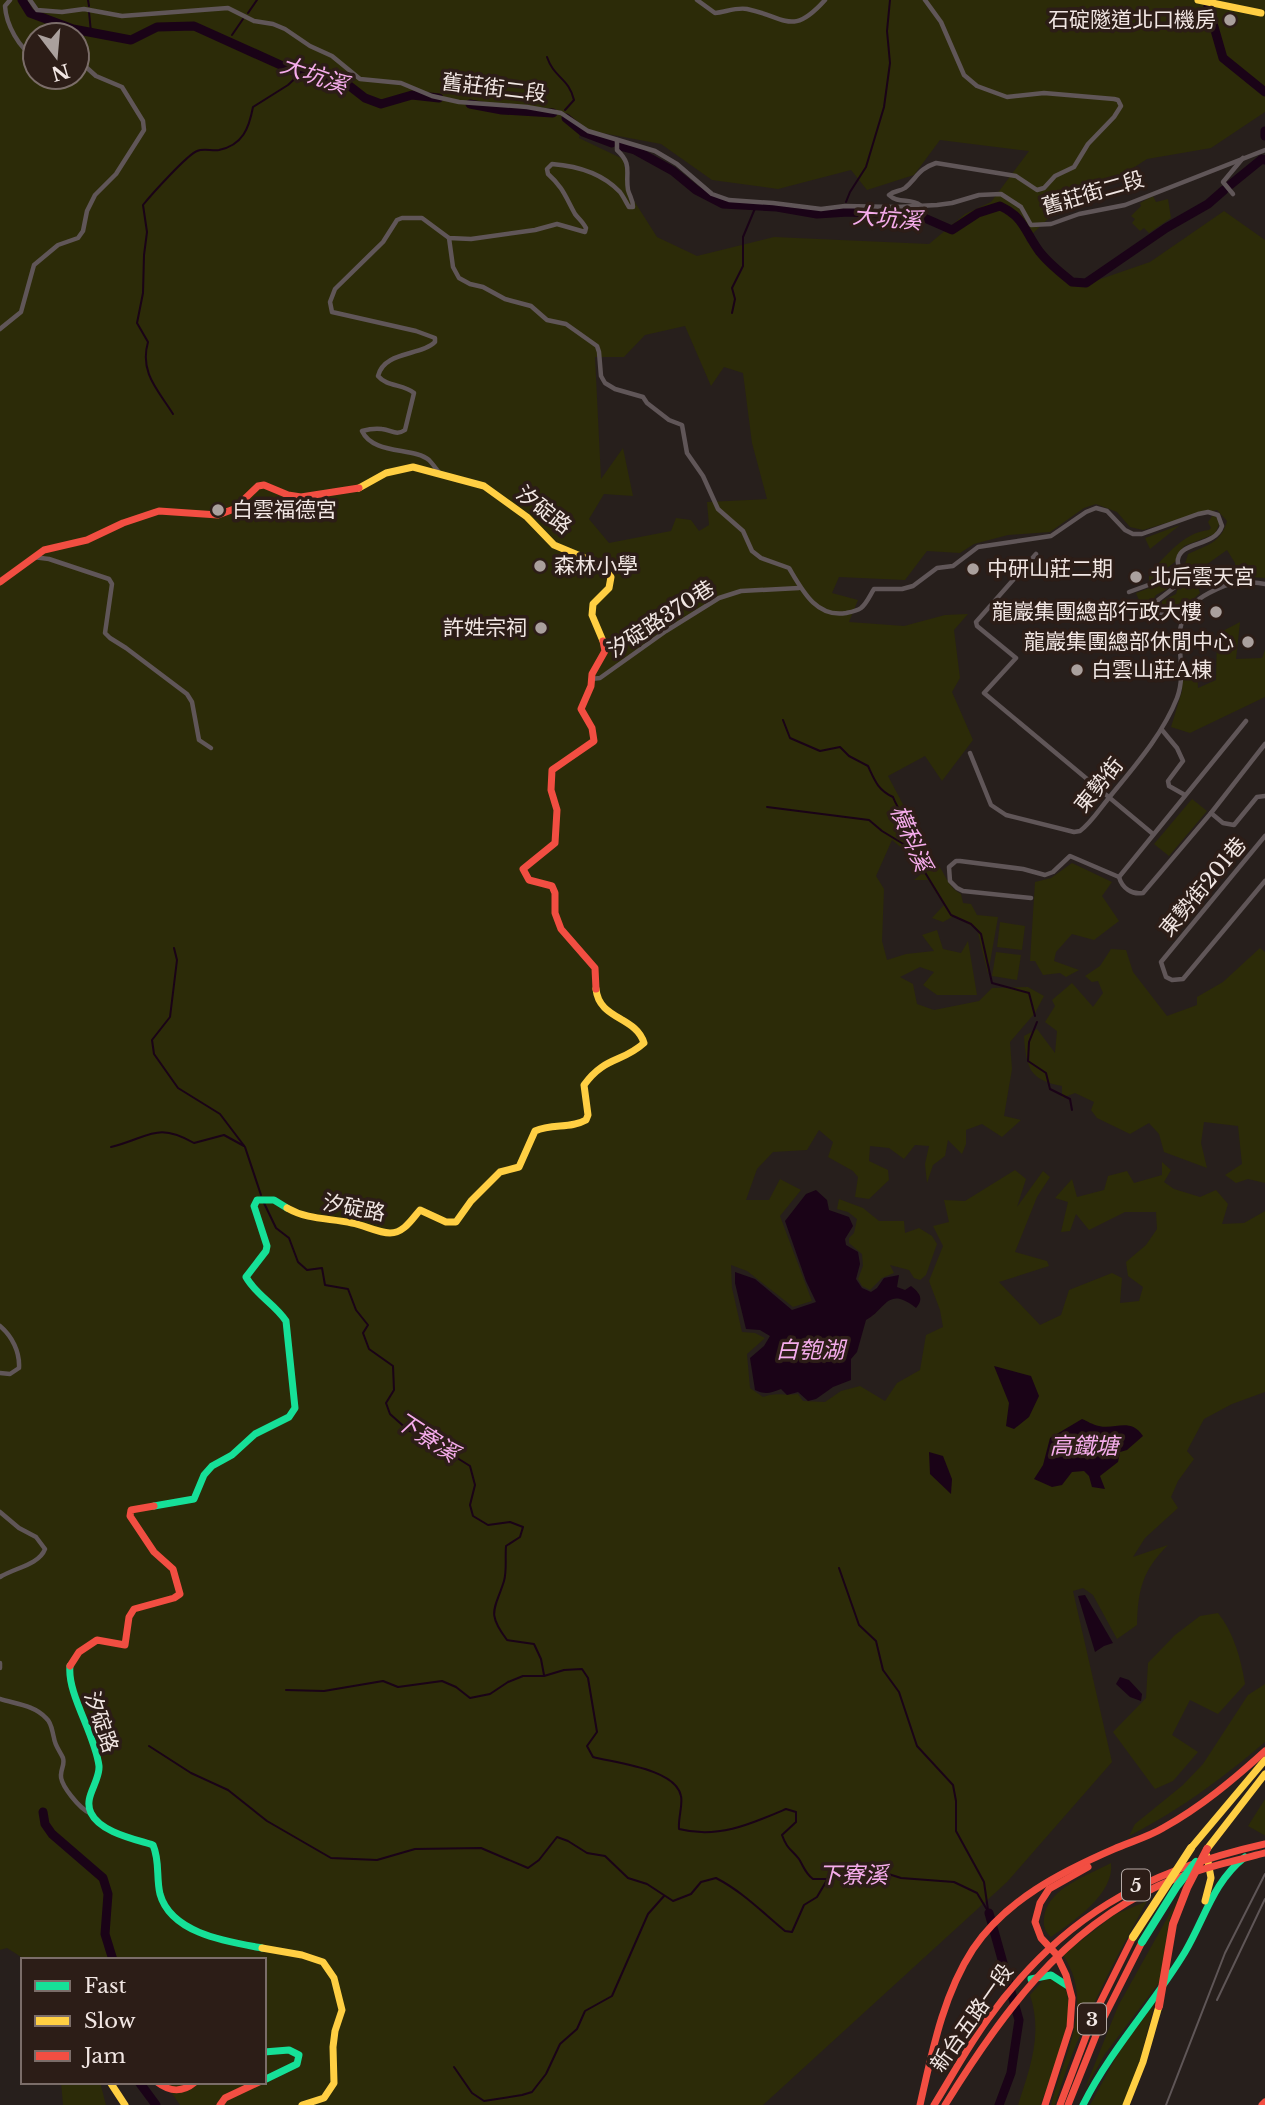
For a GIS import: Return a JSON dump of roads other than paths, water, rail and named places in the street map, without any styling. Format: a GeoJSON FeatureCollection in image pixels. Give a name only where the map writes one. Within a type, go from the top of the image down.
{"type":"FeatureCollection","features":[{"type":"Feature","properties":{"kind":"main road"},"geometry":{"type":"LineString","coordinates":[[1198,0],[1235,4],[1261,13]]}},
{"type":"Feature","properties":{"kind":"main road","name":"汐碇路"},"geometry":{"type":"LineString","coordinates":[[0,582],[44,550],[87,540],[159,510],[225,514],[241,504],[252,489],[258,486],[264,485],[288,495],[301,497],[355,490],[386,473],[413,467],[484,486],[527,517],[554,545],[593,560],[607,571],[611,582],[593,604],[592,615],[605,651],[590,679],[591,686],[581,709],[592,728],[594,741],[552,770],[551,790],[557,810],[555,843],[523,869],[523,876],[526,880],[552,886],[555,890],[555,913],[560,928],[595,968],[597,1001],[611,1015],[639,1031],[644,1043],[632,1052],[606,1063],[596,1070],[584,1085],[588,1115],[586,1120],[574,1125],[548,1126],[535,1131],[519,1167],[500,1172],[471,1201],[456,1222],[444,1222],[426,1210],[420,1210],[406,1227],[391,1233],[350,1222],[311,1218],[299,1215],[275,1200],[257,1200],[254,1206],[267,1245],[266,1251],[246,1277],[251,1286],[282,1313],[286,1321],[295,1408],[289,1417],[255,1434],[232,1455],[212,1466],[204,1475],[194,1499],[131,1510],[130,1516],[154,1552],[173,1569],[180,1594],[167,1601],[134,1609],[129,1617],[125,1645],[97,1640],[76,1652],[69,1666],[72,1689],[88,1728],[99,1770],[88,1803],[90,1813]]}},
{"type":"Feature","properties":{"kind":"main road"},"geometry":{"type":"LineString","coordinates":[[1045,2105],[1070,2027],[1072,2005],[1066,1975],[1056,1954],[1048,1947],[1035,1923],[1040,1903],[1049,1889],[1206,1802],[1265,1751]]}},
{"type":"Feature","properties":{"kind":"main road","name":"3"},"geometry":{"type":"LineString","coordinates":[[1060,2105],[1080,2048],[1107,1986],[1139,1927],[1191,1848],[1265,1760]]}},
{"type":"Feature","properties":{"kind":"main road","name":"3"},"geometry":{"type":"LineString","coordinates":[[1068,2105],[1101,2023],[1142,1942],[1177,1886],[1209,1849],[1265,1774]]}},
{"type":"Feature","properties":{"kind":"main road"},"geometry":{"type":"LineString","coordinates":[[90,1813],[95,1820],[108,1827],[153,1845],[158,1856],[160,1894],[170,1913],[180,1921],[215,1940],[302,1955],[327,1966],[334,1978],[342,2010],[333,2047],[334,2082],[324,2098],[302,2105]]}},
{"type":"Feature","properties":{"kind":"main road"},"geometry":{"type":"LineString","coordinates":[[920,2105],[933,2044],[950,1993],[974,1948],[1003,1913],[1027,1894],[1064,1873],[1150,1835]]}},
{"type":"Feature","properties":{"kind":"main road"},"geometry":{"type":"LineString","coordinates":[[1199,1921],[1211,1878],[1209,1849]]}},
{"type":"Feature","properties":{"kind":"main road"},"geometry":{"type":"LineString","coordinates":[[1126,2105],[1143,2062],[1159,2006],[1173,1924],[1187,1888],[1209,1849]]}},
{"type":"Feature","properties":{"kind":"main road","name":"新台五路一段"},"geometry":{"type":"LineString","coordinates":[[934,2105],[988,2019],[1029,1967],[1048,1947],[1092,1911],[1134,1886],[1209,1849],[1265,1850]]}},
{"type":"Feature","properties":{"kind":"main road","name":"新台五路一段"},"geometry":{"type":"LineString","coordinates":[[945,2105],[994,2026],[1031,1979],[1096,1920],[1144,1893],[1265,1850]]}},
{"type":"Feature","properties":{"kind":"main road"},"geometry":{"type":"LineString","coordinates":[[1083,2105],[1117,2045],[1185,1951],[1222,1876],[1245,1857]]}},
{"type":"Feature","properties":{"kind":"main road"},"geometry":{"type":"LineString","coordinates":[[1031,1979],[1046,1974],[1054,1975],[1070,1988]]}},
{"type":"Feature","properties":{"kind":"main road"},"geometry":{"type":"LineString","coordinates":[[266,2052],[289,2050],[299,2054],[297,2064],[266,2079]]}},
{"type":"Feature","properties":{"kind":"main road"},"geometry":{"type":"LineString","coordinates":[[111,2084],[125,2105]]}},
{"type":"Feature","properties":{"kind":"main road"},"geometry":{"type":"LineString","coordinates":[[159,2084],[172,2092],[189,2088],[193,2084]]}},
{"type":"Feature","properties":{"kind":"main road"},"geometry":{"type":"LineString","coordinates":[[220,2105],[225,2098],[255,2084]]}},
{"type":"Feature","properties":{"kind":"street"},"geometry":{"type":"LineString","coordinates":[[10,0],[5,6],[5,16],[21,43]]}},
{"type":"Feature","properties":{"kind":"street","name":"舊莊街二段"},"geometry":{"type":"LineString","coordinates":[[30,0],[37,10],[44,12],[84,9],[122,16],[228,8],[254,21],[285,29],[310,46],[332,56],[360,79],[401,83],[432,96],[459,102],[527,107],[561,113],[588,131],[655,151],[677,164],[712,194],[729,200],[821,209],[847,206],[921,206],[952,203],[979,194],[1001,194],[1021,207],[1031,225],[1040,226],[1079,214],[1125,205],[1265,150]]}},
{"type":"Feature","properties":{"kind":"street"},"geometry":{"type":"LineString","coordinates":[[697,0],[715,13],[746,8],[793,22],[810,17],[825,0]]}},
{"type":"Feature","properties":{"kind":"street"},"geometry":{"type":"LineString","coordinates":[[921,206],[915,202],[898,201],[890,195],[893,191],[906,187],[926,166],[936,163],[1016,176],[1037,190],[1044,188],[1055,176],[1074,167],[1088,144],[1121,106],[1118,100],[1079,95],[1044,93],[1007,97],[977,86],[964,75],[941,22],[925,0]]}},
{"type":"Feature","properties":{"kind":"street"},"geometry":{"type":"LineString","coordinates":[[0,329],[21,312],[34,265],[58,245],[78,238],[95,195],[116,174],[144,130],[143,121],[122,88],[91,72]]}},
{"type":"Feature","properties":{"kind":"street"},"geometry":{"type":"LineString","coordinates":[[441,474],[428,458],[382,446],[367,438],[362,430],[383,429],[396,434],[405,430],[414,393],[385,382],[378,376],[379,372],[386,363],[432,346],[435,338],[416,331],[332,312],[330,309],[335,289],[383,242],[397,220],[422,218],[449,237],[471,239],[496,237],[557,224],[585,232],[583,222],[576,215],[568,196],[548,174],[547,169],[552,164],[597,174],[620,192],[629,207],[633,207],[628,190],[627,160],[616,147],[617,141]]}},
{"type":"Feature","properties":{"kind":"street"},"geometry":{"type":"LineString","coordinates":[[1233,194],[1223,182],[1244,158]]}},
{"type":"Feature","properties":{"kind":"street"},"geometry":{"type":"LineString","coordinates":[[449,237],[453,267],[458,278],[505,299],[531,306],[547,320],[566,324],[597,346],[600,352],[601,376],[605,383],[615,389],[643,397],[669,420],[682,425],[687,453],[703,476],[718,509],[743,531],[752,551],[761,558],[789,568],[799,588],[824,613],[836,615],[855,611],[863,606],[874,589],[914,586],[937,568],[953,566],[978,547],[1052,536],[1096,508],[1107,511],[1125,530],[1133,534],[1142,534],[1198,514],[1208,512],[1218,515],[1222,526],[1220,532],[1211,540],[1181,552],[1174,590],[1158,600],[1158,612],[1182,618],[1194,603],[1231,582],[1265,584]]}},
{"type":"Feature","properties":{"kind":"street"},"geometry":{"type":"LineString","coordinates":[[1036,554],[976,622],[977,626],[1016,657],[984,693],[1153,834]]}},
{"type":"Feature","properties":{"kind":"street"},"geometry":{"type":"LineString","coordinates":[[32,557],[49,559],[109,579],[112,584],[105,633],[187,694],[192,702],[199,740],[211,748]]}},
{"type":"Feature","properties":{"kind":"street"},"geometry":{"type":"LineString","coordinates":[[1129,592],[1151,584],[1171,570],[1179,571]]}},
{"type":"Feature","properties":{"kind":"street","name":"汐碇路370巷"},"geometry":{"type":"LineString","coordinates":[[590,679],[600,678],[719,597],[741,591],[799,588]]}},
{"type":"Feature","properties":{"kind":"street","name":"東勢街"},"geometry":{"type":"LineString","coordinates":[[970,753],[991,805],[1006,815],[1074,832],[1080,831],[1110,797],[1161,730],[1180,687],[1179,641],[1182,618]]}},
{"type":"Feature","properties":{"kind":"street"},"geometry":{"type":"LineString","coordinates":[[1031,898],[960,890],[950,881],[949,867],[960,861],[1023,869],[1045,875],[1053,872],[1070,856],[1119,877],[1246,721]]}},
{"type":"Feature","properties":{"kind":"street"},"geometry":{"type":"LineString","coordinates":[[1161,730],[1177,748],[1183,761],[1168,781],[1169,786],[1185,795]]}},
{"type":"Feature","properties":{"kind":"street"},"geometry":{"type":"LineString","coordinates":[[1211,813],[1265,744]]}},
{"type":"Feature","properties":{"kind":"street","name":"東勢街201巷"},"geometry":{"type":"LineString","coordinates":[[1119,877],[1129,891],[1143,893],[1211,813],[1223,823],[1234,825],[1257,797],[1265,796]]}},
{"type":"Feature","properties":{"kind":"street","name":"東勢街201巷"},"geometry":{"type":"LineString","coordinates":[[1265,836],[1161,962],[1166,976],[1175,981],[1183,979],[1265,881]]}},
{"type":"Feature","properties":{"kind":"street"},"geometry":{"type":"LineString","coordinates":[[0,1326],[9,1333],[20,1359],[19,1368],[10,1374],[0,1373]]}},
{"type":"Feature","properties":{"kind":"street"},"geometry":{"type":"LineString","coordinates":[[0,1512],[19,1528],[36,1537],[45,1549],[44,1554],[34,1562],[0,1577]]}},
{"type":"Feature","properties":{"kind":"street"},"geometry":{"type":"LineString","coordinates":[[0,1699],[31,1707],[47,1718],[62,1756],[62,1782],[82,1810],[90,1813]]}},
{"type":"Feature","properties":{"kind":"water","name":"白匏湖"},"geometry":{"type":"Polygon","coordinates":[[[816,1190],[827,1200],[829,1210],[849,1217],[853,1226],[845,1239],[846,1245],[858,1252],[860,1264],[856,1279],[862,1288],[871,1292],[884,1278],[899,1275],[897,1287],[905,1290],[911,1286],[920,1299],[916,1308],[899,1299],[893,1299],[866,1320],[857,1352],[851,1359],[851,1380],[808,1401],[798,1392],[787,1395],[781,1389],[768,1393],[755,1390],[750,1358],[764,1346],[770,1336],[760,1330],[746,1329],[735,1272],[755,1279],[792,1310],[816,1302],[785,1221],[806,1194],[816,1190]]]}},
{"type":"Feature","properties":{"kind":"water"},"geometry":{"type":"Polygon","coordinates":[[[994,1366],[1031,1376],[1039,1396],[1029,1417],[1014,1429],[1006,1426],[1009,1403],[994,1366]]]}},
{"type":"Feature","properties":{"kind":"water","name":"高鐵塘"},"geometry":{"type":"Polygon","coordinates":[[[1082,1419],[1105,1427],[1133,1427],[1143,1436],[1127,1450],[1120,1452],[1118,1462],[1100,1476],[1105,1489],[1092,1487],[1089,1476],[1084,1471],[1072,1472],[1062,1485],[1052,1487],[1034,1479],[1043,1465],[1050,1438],[1082,1419]]]}},
{"type":"Feature","properties":{"kind":"water"},"geometry":{"type":"Polygon","coordinates":[[[929,1452],[943,1456],[952,1479],[951,1494],[930,1474],[929,1452]]]}},
{"type":"Feature","properties":{"kind":"water"},"geometry":{"type":"Polygon","coordinates":[[[1085,1595],[1113,1643],[1095,1652],[1078,1596],[1085,1595]]]}},
{"type":"Feature","properties":{"kind":"water"},"geometry":{"type":"Polygon","coordinates":[[[1120,1677],[1129,1680],[1142,1694],[1141,1701],[1130,1697],[1116,1684],[1120,1677]]]}},
{"type":"Feature","properties":{"kind":"waterway","name":"大坑溪"},"geometry":{"type":"LineString","coordinates":[[22,0],[30,13],[73,29],[131,40],[157,27],[194,26],[296,72],[347,84],[365,98],[381,104],[412,95],[439,98]]}},
{"type":"Feature","properties":{"kind":"waterway"},"geometry":{"type":"LineString","coordinates":[[88,0],[89,6]]}},
{"type":"Feature","properties":{"kind":"waterway"},"geometry":{"type":"LineString","coordinates":[[248,13],[257,0]]}},
{"type":"Feature","properties":{"kind":"waterway"},"geometry":{"type":"LineString","coordinates":[[846,202],[866,167],[884,107],[890,63],[887,31],[890,0]]}},
{"type":"Feature","properties":{"kind":"waterway"},"geometry":{"type":"LineString","coordinates":[[1208,6],[1223,58],[1265,92]]}},
{"type":"Feature","properties":{"kind":"waterway"},"geometry":{"type":"LineString","coordinates":[[89,12],[90,21]]}},
{"type":"Feature","properties":{"kind":"waterway"},"geometry":{"type":"LineString","coordinates":[[232,35],[243,19]]}},
{"type":"Feature","properties":{"kind":"waterway"},"geometry":{"type":"LineString","coordinates":[[547,57],[572,93],[574,100],[565,110]]}},
{"type":"Feature","properties":{"kind":"waterway"},"geometry":{"type":"LineString","coordinates":[[173,414],[148,372],[148,342],[137,323],[143,293],[147,232],[143,205],[192,154],[199,150],[227,148],[239,140],[247,129],[253,107],[288,85],[301,73]]}},
{"type":"Feature","properties":{"kind":"waterway","name":"大坑溪"},"geometry":{"type":"LineString","coordinates":[[470,104],[502,110],[553,113]]}},
{"type":"Feature","properties":{"kind":"waterway","name":"大坑溪"},"geometry":{"type":"LineString","coordinates":[[566,118],[583,132],[612,143]]}},
{"type":"Feature","properties":{"kind":"waterway"},"geometry":{"type":"LineString","coordinates":[[1265,131],[1265,136]]}},
{"type":"Feature","properties":{"kind":"waterway","name":"大坑溪"},"geometry":{"type":"LineString","coordinates":[[620,146],[635,150],[673,171],[696,190],[723,204],[777,207],[817,214],[848,212],[920,216],[952,230],[978,213],[1000,206],[1019,220],[1043,255],[1072,282],[1086,283],[1166,228],[1208,204],[1224,190]]}},
{"type":"Feature","properties":{"kind":"waterway","name":"大坑溪"},"geometry":{"type":"LineString","coordinates":[[1230,185],[1262,159],[1265,160]]}},
{"type":"Feature","properties":{"kind":"waterway"},"geometry":{"type":"LineString","coordinates":[[732,313],[735,299],[732,288],[743,266],[743,237],[756,206]]}},
{"type":"Feature","properties":{"kind":"waterway","name":"橫科溪"},"geometry":{"type":"LineString","coordinates":[[783,720],[790,738],[820,751],[840,747],[849,756],[868,766],[880,788],[893,797],[916,837],[910,848],[951,915],[971,924],[981,934],[992,983],[1029,993],[1035,1016]]}},
{"type":"Feature","properties":{"kind":"waterway"},"geometry":{"type":"LineString","coordinates":[[767,807],[869,820],[910,848]]}},
{"type":"Feature","properties":{"kind":"waterway","name":"下寮溪"},"geometry":{"type":"LineString","coordinates":[[174,948],[177,960],[170,1017],[152,1040],[154,1054],[178,1088],[220,1114],[245,1147],[261,1195]]}},
{"type":"Feature","properties":{"kind":"waterway","name":"橫科溪"},"geometry":{"type":"LineString","coordinates":[[1037,1022],[1029,1042],[1028,1061],[1046,1073],[1050,1089],[1070,1099],[1072,1110]]}},
{"type":"Feature","properties":{"kind":"waterway"},"geometry":{"type":"LineString","coordinates":[[111,1147],[161,1132],[181,1136],[194,1143],[224,1135],[244,1146]]}},
{"type":"Feature","properties":{"kind":"waterway","name":"下寮溪"},"geometry":{"type":"LineString","coordinates":[[264,1203],[276,1228],[289,1238],[298,1262],[307,1270],[322,1268],[325,1285],[348,1289],[356,1310],[368,1325],[363,1333],[369,1349],[393,1366],[394,1390],[386,1403],[390,1414],[409,1431],[432,1435],[454,1456],[470,1466],[475,1485],[470,1505],[473,1516],[488,1525],[510,1522],[523,1527],[520,1537],[506,1546],[505,1577],[495,1605],[494,1617],[507,1640],[534,1644],[544,1675]]}},
{"type":"Feature","properties":{"kind":"waterway"},"geometry":{"type":"LineString","coordinates":[[839,1568],[859,1625],[876,1641],[883,1670],[899,1692],[917,1746],[953,1785],[956,1831],[984,1882],[988,1910]]}},
{"type":"Feature","properties":{"kind":"waterway","name":"下寮溪"},"geometry":{"type":"LineString","coordinates":[[286,1690],[324,1691],[383,1681],[398,1687],[442,1681],[456,1687],[470,1698],[490,1694],[523,1676],[544,1676],[564,1670],[582,1669],[588,1678],[597,1732],[587,1746],[593,1757],[644,1769],[668,1779],[677,1787],[681,1796],[679,1829],[693,1832],[721,1831],[747,1825],[786,1809],[796,1812],[796,1822],[782,1835],[787,1846],[813,1879],[828,1879],[857,1870],[882,1872],[901,1878],[954,1882],[977,1893],[989,1913]]}},
{"type":"Feature","properties":{"kind":"waterway"},"geometry":{"type":"LineString","coordinates":[[149,1746],[191,1773],[228,1790],[267,1821],[331,1858],[377,1860],[415,1849],[481,1848],[528,1868],[539,1860],[557,1837],[587,1853],[605,1856],[628,1878],[647,1884],[673,1901],[691,1894],[701,1882],[716,1878],[744,1896],[785,1931],[792,1932],[804,1905],[817,1897],[827,1880]]}},
{"type":"Feature","properties":{"kind":"waterway"},"geometry":{"type":"LineString","coordinates":[[43,1812],[45,1824],[52,1834],[103,1878],[108,1894],[105,1934],[112,1958]]}},
{"type":"Feature","properties":{"kind":"waterway"},"geometry":{"type":"LineString","coordinates":[[454,2067],[472,2093],[484,2101],[532,2092],[546,2074],[560,2044],[577,2029],[585,2011],[612,1996],[648,1914],[664,1896]]}},
{"type":"Feature","properties":{"kind":"waterway","name":"下寮溪"},"geometry":{"type":"LineString","coordinates":[[989,1913],[1019,2020],[1011,2073],[999,2105]]}},
{"type":"Feature","properties":{"kind":"waterway"},"geometry":{"type":"LineString","coordinates":[[140,2084],[156,2105]]}},
{"type":"Feature","properties":{"kind":"railway"},"geometry":{"type":"LineString","coordinates":[[1166,2105],[1225,1953],[1265,1874]]}},
{"type":"Feature","properties":{"kind":"railway"},"geometry":{"type":"LineString","coordinates":[[1217,2000],[1265,1899]]}},
{"type":"Feature","properties":{"kind":"place","name":"石碇隧道北口機房"},"geometry":{"type":"Point","coordinates":[1230,20]}},
{"type":"Feature","properties":{"kind":"place","name":"白雲福德宮"},"geometry":{"type":"Point","coordinates":[218,510]}},
{"type":"Feature","properties":{"kind":"place","name":"森林小學"},"geometry":{"type":"Point","coordinates":[540,566]}},
{"type":"Feature","properties":{"kind":"place","name":"中研山莊二期"},"geometry":{"type":"Point","coordinates":[973,569]}},
{"type":"Feature","properties":{"kind":"place","name":"北后雲天宮"},"geometry":{"type":"Point","coordinates":[1136,577]}},
{"type":"Feature","properties":{"kind":"place","name":"龍巖集團總部行政大樓"},"geometry":{"type":"Point","coordinates":[1216,612]}},
{"type":"Feature","properties":{"kind":"place","name":"許姓宗祠"},"geometry":{"type":"Point","coordinates":[541,628]}},
{"type":"Feature","properties":{"kind":"place","name":"龍巖集團總部休閒中心"},"geometry":{"type":"Point","coordinates":[1248,642]}},
{"type":"Feature","properties":{"kind":"place","name":"白雲山莊A棟"},"geometry":{"type":"Point","coordinates":[1077,670]}}]}
